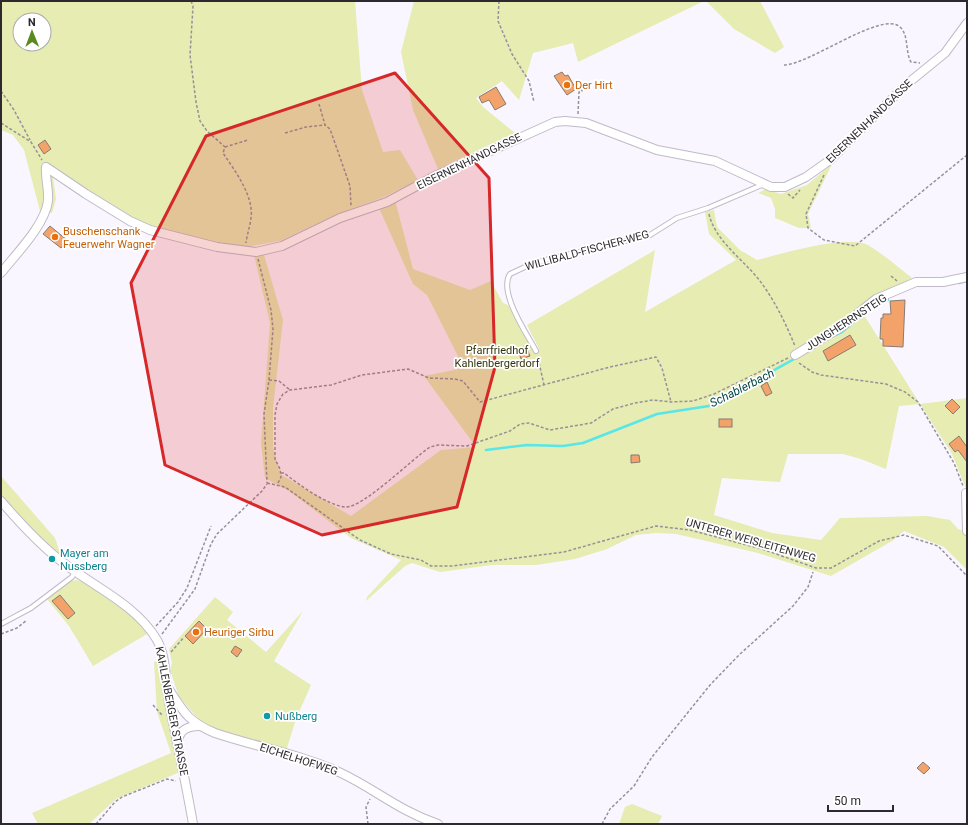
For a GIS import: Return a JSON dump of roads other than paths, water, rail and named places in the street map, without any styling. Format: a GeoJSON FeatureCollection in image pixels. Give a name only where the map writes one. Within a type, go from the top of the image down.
{"type":"FeatureCollection","features":[{"type":"Feature","properties":{"kind":"street","name":"EISERNENHANDGASSE"},"geometry":{"type":"LineString","coordinates":[[1,273],[43,216],[48,202],[46,167],[130,221],[150,230],[188,241],[256,252],[294,242],[332,222],[387,202],[437,175],[545,125],[555,122],[577,122],[657,150],[715,161],[764,184],[776,187],[785,187],[806,177],[830,160],[895,95],[952,46],[967,24]]}},
{"type":"Feature","properties":{"kind":"street","name":"JUNGHERRNSTEIG"},"geometry":{"type":"LineString","coordinates":[[795,355],[841,327],[876,299],[916,282],[943,282],[967,277]]}},
{"type":"Feature","properties":{"kind":"street"},"geometry":{"type":"LineString","coordinates":[[966,493],[967,531]]}},
{"type":"Feature","properties":{"kind":"street","name":"KAHLENBERGER STRASSE"},"geometry":{"type":"LineString","coordinates":[[1,501],[43,545],[75,572],[130,610],[157,639],[163,658],[193,824]]}},
{"type":"Feature","properties":{"kind":"street","name":"EICHELHOFWEG"},"geometry":{"type":"LineString","coordinates":[[167,685],[187,715],[199,726],[220,735],[330,768],[408,812],[438,824]]}},
{"type":"Feature","properties":{"kind":"street"},"geometry":{"type":"LineString","coordinates":[[178,741],[180,734],[185,729],[199,726]]}},
{"type":"Feature","properties":{"kind":"lane","name":"WILLIBALD-FISCHER-WEG"},"geometry":{"type":"LineString","coordinates":[[536,351],[511,302],[506,285],[510,274],[545,260],[595,247],[644,237],[677,218],[708,208],[764,184]]}},
{"type":"Feature","properties":{"kind":"lane"},"geometry":{"type":"LineString","coordinates":[[1,624],[31,608],[72,577],[75,572]]}},
{"type":"Feature","properties":{"kind":"waterway","name":"Schablerbach"},"geometry":{"type":"LineString","coordinates":[[959,283],[967,281]]}},
{"type":"Feature","properties":{"kind":"waterway","name":"Schablerbach"},"geometry":{"type":"LineString","coordinates":[[870,309],[888,300]]}},
{"type":"Feature","properties":{"kind":"waterway","name":"Schablerbach"},"geometry":{"type":"LineString","coordinates":[[831,337],[842,332],[861,316]]}},
{"type":"Feature","properties":{"kind":"waterway","name":"Schablerbach"},"geometry":{"type":"LineString","coordinates":[[486,450],[527,445],[563,446],[583,443],[657,414],[709,406],[807,352]]}},
{"type":"Feature","properties":{"kind":"place","name":"Der Hirt"},"geometry":{"type":"Point","coordinates":[567,85]}},
{"type":"Feature","properties":{"kind":"place","name":"Buschenschank Feuerwehr Wagner"},"geometry":{"type":"Point","coordinates":[55,237]}},
{"type":"Feature","properties":{"kind":"place","name":"Mayer am Nussberg"},"geometry":{"type":"Point","coordinates":[52,559]}},
{"type":"Feature","properties":{"kind":"place","name":"Heuriger Sirbu"},"geometry":{"type":"Point","coordinates":[196,632]}},
{"type":"Feature","properties":{"kind":"place","name":"Nußberg"},"geometry":{"type":"Point","coordinates":[267,716]}},
{"type":"Feature","properties":{"kind":"park label","name":"Pfarrfriedhof Kahlenbergerdorf"},"geometry":{"type":"Point","coordinates":[497,356]}}]}
